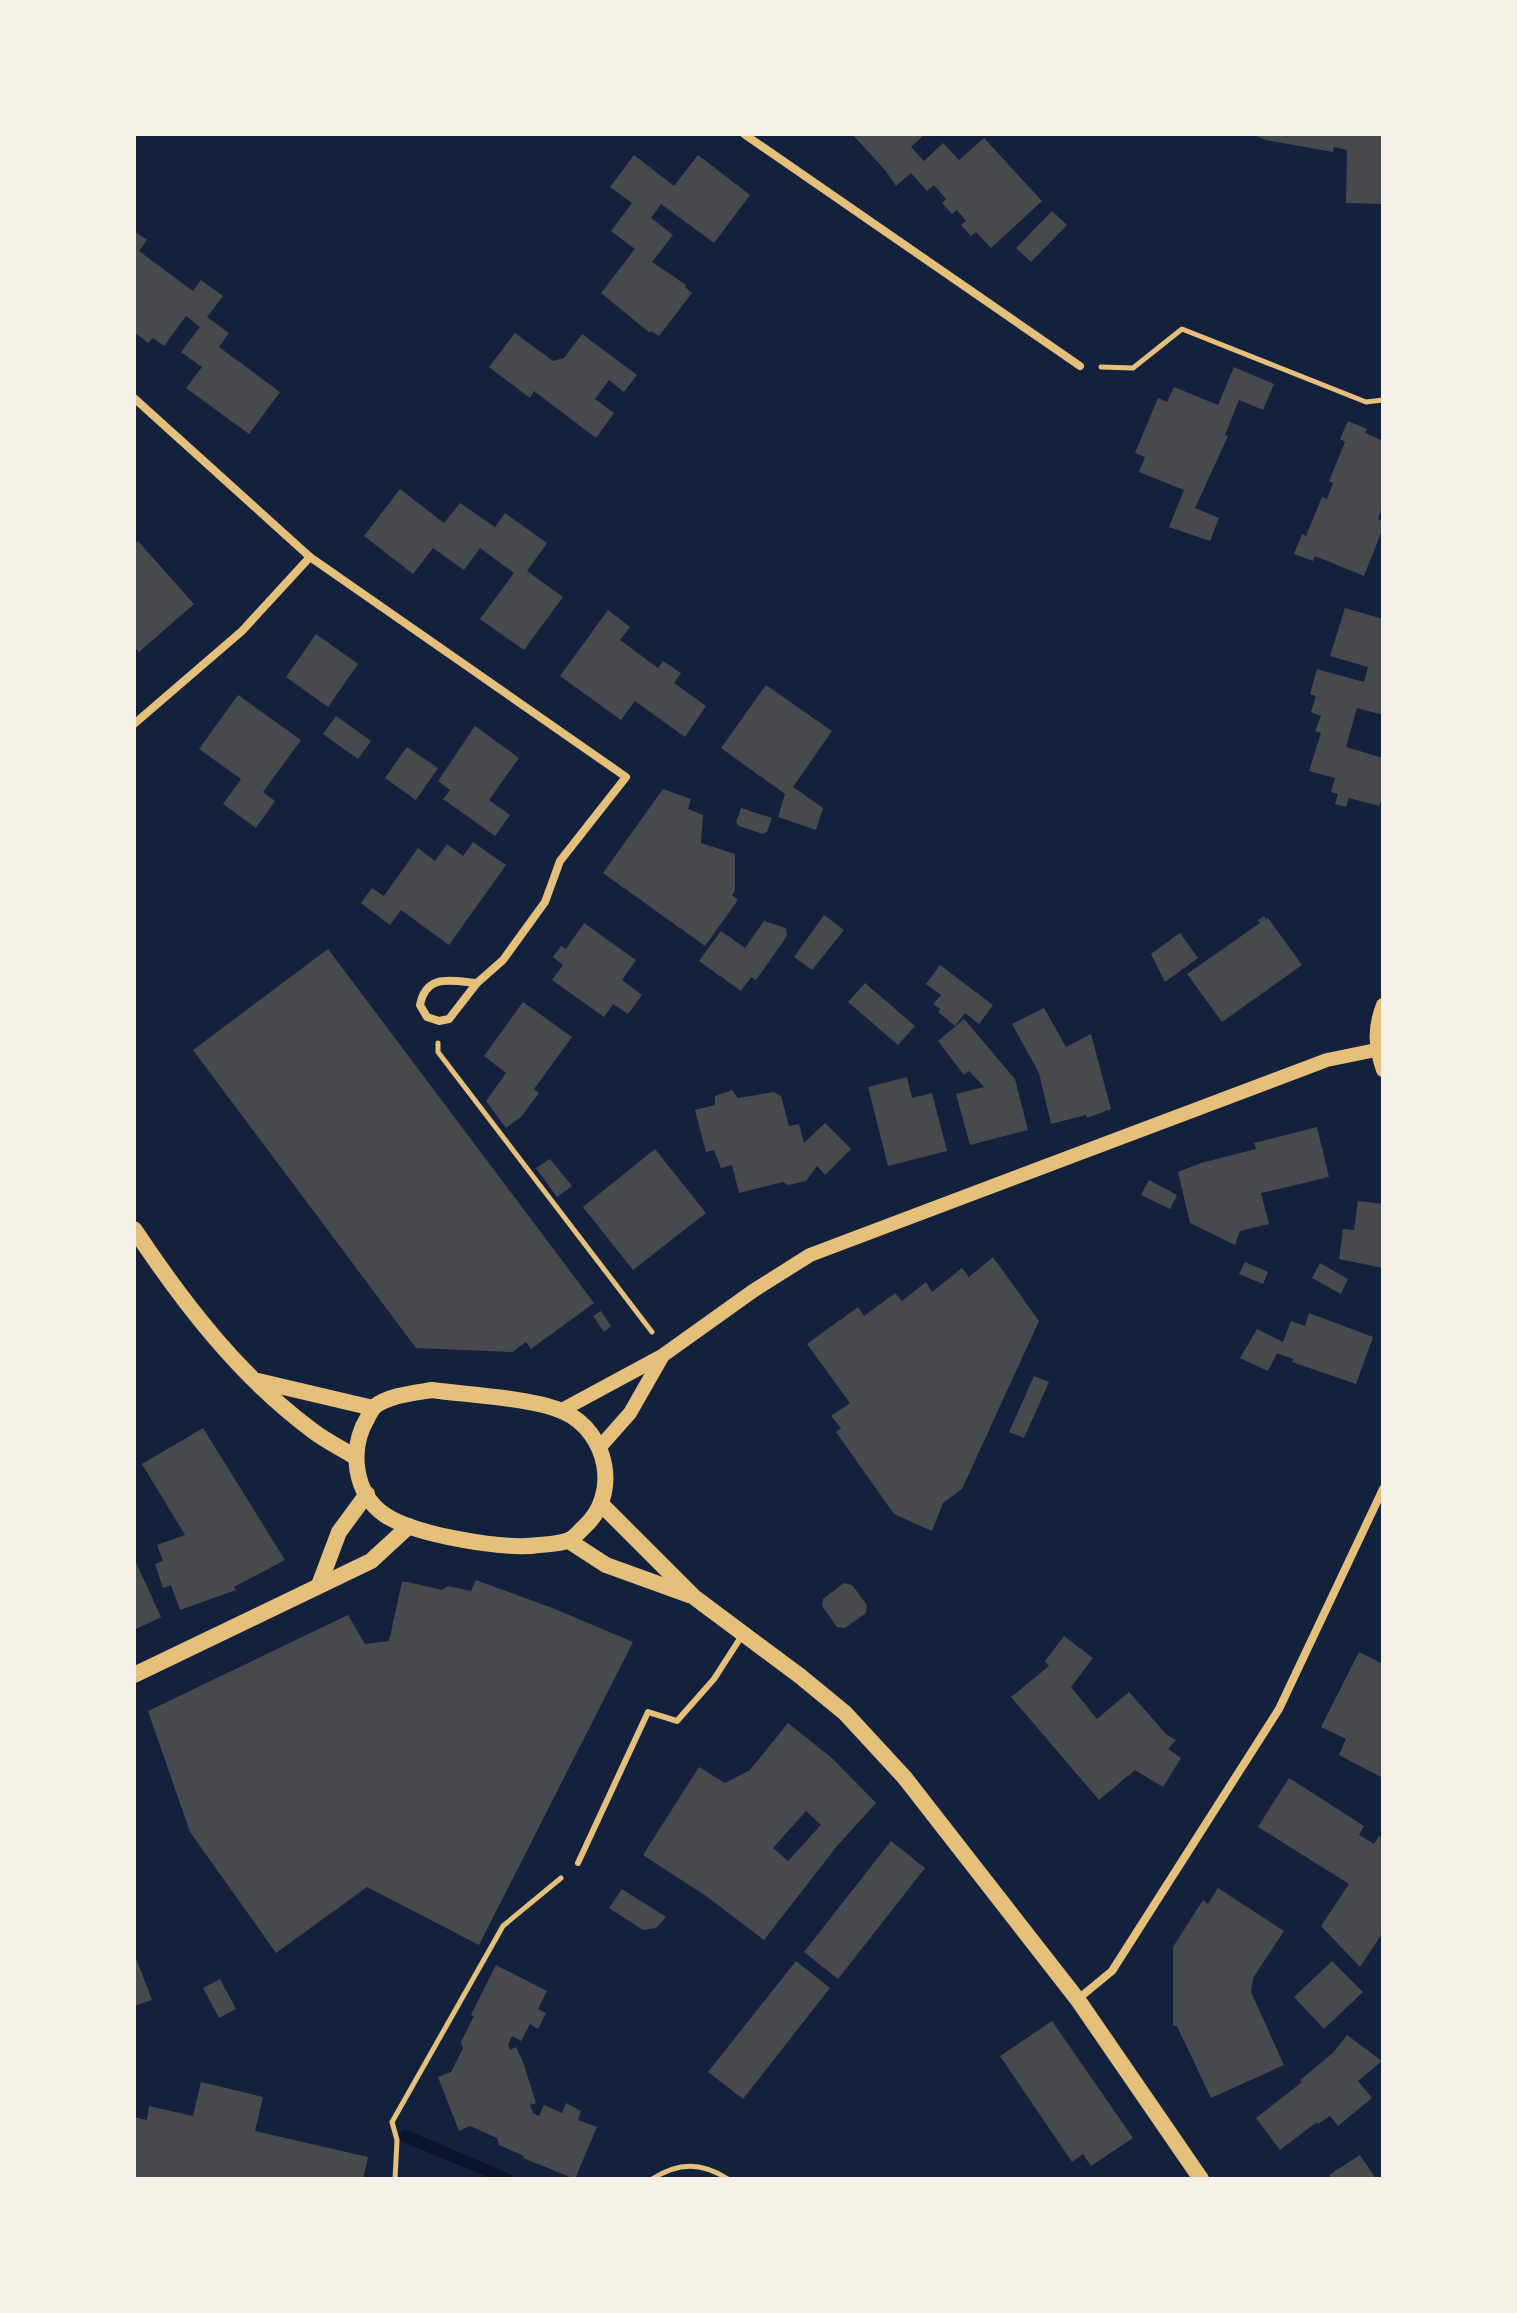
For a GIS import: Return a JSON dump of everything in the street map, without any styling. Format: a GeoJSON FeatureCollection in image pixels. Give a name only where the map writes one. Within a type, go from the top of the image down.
{"type":"FeatureCollection","features":[{"type":"Feature","properties":{"kind":"main road"},"geometry":{"type":"LineString","coordinates":[[134,1229],[173,1288],[240,1367],[313,1431],[355,1457]]}},
{"type":"Feature","properties":{"kind":"main road"},"geometry":{"type":"LineString","coordinates":[[257,1381],[373,1408]]}},
{"type":"Feature","properties":{"kind":"main road"},"geometry":{"type":"LineString","coordinates":[[432,1390],[514,1400],[562,1410],[587,1425],[607,1473],[601,1504],[589,1523],[569,1541],[527,1547],[462,1540],[409,1526],[384,1515],[367,1494],[356,1469],[359,1432],[373,1408],[400,1396],[432,1390]]}},
{"type":"Feature","properties":{"kind":"main road"},"geometry":{"type":"LineString","coordinates":[[319,1585],[339,1532],[367,1494]]}},
{"type":"Feature","properties":{"kind":"main road"},"geometry":{"type":"LineString","coordinates":[[601,1504],[694,1597],[845,1713],[905,1778],[1078,2000],[1201,2179]]}},
{"type":"Feature","properties":{"kind":"main road"},"geometry":{"type":"LineString","coordinates":[[134,1675],[225,1634],[371,1561],[409,1526]]}},
{"type":"Feature","properties":{"kind":"main road"},"geometry":{"type":"LineString","coordinates":[[569,1541],[606,1565],[694,1597]]}},
{"type":"Feature","properties":{"kind":"street"},"geometry":{"type":"LineString","coordinates":[[744,134],[1080,366]]}},
{"type":"Feature","properties":{"kind":"street"},"geometry":{"type":"LineString","coordinates":[[134,398],[310,557],[626,777],[560,861],[545,902],[503,960],[477,983],[449,1019],[439,1021],[427,1017],[420,1005],[422,994],[429,986],[442,980],[477,983]]}},
{"type":"Feature","properties":{"kind":"street"},"geometry":{"type":"LineString","coordinates":[[134,724],[242,631],[310,557]]}},
{"type":"Feature","properties":{"kind":"street"},"geometry":{"type":"LineString","coordinates":[[1383,1005],[1376,1027],[1376,1050],[1383,1070]]}},
{"type":"Feature","properties":{"kind":"street"},"geometry":{"type":"LineString","coordinates":[[562,1410],[666,1353],[810,1255],[1327,1060],[1376,1050]]}},
{"type":"Feature","properties":{"kind":"street"},"geometry":{"type":"LineString","coordinates":[[599,1448],[630,1413],[666,1353]]}},
{"type":"Feature","properties":{"kind":"street"},"geometry":{"type":"LineString","coordinates":[[1078,2000],[1112,1971],[1279,1709],[1383,1489]]}},
{"type":"Feature","properties":{"kind":"lane"},"geometry":{"type":"LineString","coordinates":[[578,1863],[648,1712],[677,1721],[714,1679],[743,1634]]}},
{"type":"Feature","properties":{"kind":"path"},"geometry":{"type":"LineString","coordinates":[[1080,366],[1133,368],[1182,329],[1366,402],[1383,400]]}},
{"type":"Feature","properties":{"kind":"path"},"geometry":{"type":"LineString","coordinates":[[439,1021],[438,1052],[666,1353]]}},
{"type":"Feature","properties":{"kind":"path"},"geometry":{"type":"LineString","coordinates":[[395,2179],[397,2140],[392,2122],[503,1926],[578,1863]]}},
{"type":"Feature","properties":{"kind":"path"},"geometry":{"type":"LineString","coordinates":[[652,2179],[679,2165],[696,2166],[728,2179]]}},
{"type":"Feature","properties":{"kind":"building"},"geometry":{"type":"Polygon","coordinates":[[[852,134],[925,134],[911,147],[924,161],[943,143],[959,160],[984,138],[1042,201],[991,248],[976,232],[971,236],[961,225],[966,221],[957,210],[952,214],[942,203],[946,199],[934,185],[927,191],[911,173],[896,186],[852,134]]]}},
{"type":"Feature","properties":{"kind":"building"},"geometry":{"type":"Polygon","coordinates":[[[1252,134],[1383,134],[1383,204],[1346,203],[1347,150],[1334,147],[1333,152],[1266,140],[1252,134]]]}},
{"type":"Feature","properties":{"kind":"building"},"geometry":{"type":"Polygon","coordinates":[[[634,155],[674,186],[698,155],[750,195],[714,243],[661,204],[651,218],[673,235],[652,262],[686,285],[692,293],[659,336],[650,333],[601,293],[635,249],[611,231],[632,203],[610,187],[634,155]]]}},
{"type":"Feature","properties":{"kind":"building"},"geometry":{"type":"Polygon","coordinates":[[[1052,211],[1067,225],[1031,262],[1016,248],[1052,211]]]}},
{"type":"Feature","properties":{"kind":"building"},"geometry":{"type":"Polygon","coordinates":[[[134,231],[147,240],[139,251],[193,291],[201,280],[223,296],[207,317],[229,333],[219,347],[280,392],[249,434],[186,388],[202,367],[181,352],[200,327],[186,316],[164,346],[153,338],[148,343],[134,332],[134,231]]]}},
{"type":"Feature","properties":{"kind":"building"},"geometry":{"type":"Polygon","coordinates":[[[515,333],[553,361],[564,358],[582,334],[637,375],[624,392],[609,380],[595,399],[614,413],[596,438],[534,391],[530,398],[489,367],[515,333]]]}},
{"type":"Feature","properties":{"kind":"building"},"geometry":{"type":"Polygon","coordinates":[[[1234,367],[1274,384],[1263,410],[1239,400],[1225,435],[1228,436],[1195,508],[1219,518],[1210,541],[1169,527],[1184,490],[1139,472],[1145,457],[1135,453],[1158,398],[1167,402],[1174,387],[1218,405],[1234,367]]]}},
{"type":"Feature","properties":{"kind":"building"},"geometry":{"type":"Polygon","coordinates":[[[1348,421],[1367,429],[1365,433],[1383,441],[1383,506],[1378,519],[1383,521],[1383,528],[1364,576],[1315,556],[1313,561],[1294,554],[1302,534],[1306,536],[1322,497],[1327,499],[1333,483],[1329,481],[1345,442],[1340,439],[1348,421]]]}},
{"type":"Feature","properties":{"kind":"building"},"geometry":{"type":"Polygon","coordinates":[[[400,489],[444,523],[460,503],[495,527],[505,513],[547,543],[527,571],[563,597],[524,650],[480,619],[514,573],[480,548],[464,570],[433,548],[413,574],[364,536],[400,489]]]}},
{"type":"Feature","properties":{"kind":"building"},"geometry":{"type":"Polygon","coordinates":[[[138,541],[194,604],[139,652],[134,646],[134,544],[138,541]]]}},
{"type":"Feature","properties":{"kind":"building"},"geometry":{"type":"Polygon","coordinates":[[[1345,608],[1383,619],[1383,715],[1357,708],[1346,747],[1383,758],[1383,794],[1379,806],[1349,798],[1346,807],[1335,804],[1338,794],[1331,792],[1335,778],[1309,771],[1321,733],[1315,731],[1321,716],[1311,712],[1316,696],[1310,694],[1317,669],[1364,682],[1368,667],[1330,656],[1345,608]]]}},
{"type":"Feature","properties":{"kind":"building"},"geometry":{"type":"Polygon","coordinates":[[[608,610],[630,627],[620,640],[658,668],[663,661],[681,673],[674,683],[706,706],[685,737],[635,701],[621,720],[560,676],[608,610]]]}},
{"type":"Feature","properties":{"kind":"building"},"geometry":{"type":"Polygon","coordinates":[[[316,634],[358,664],[328,707],[286,677],[316,634]]]}},
{"type":"Feature","properties":{"kind":"building"},"geometry":{"type":"Polygon","coordinates":[[[766,685],[832,731],[793,787],[823,808],[816,830],[778,817],[785,794],[721,748],[766,685]]]}},
{"type":"Feature","properties":{"kind":"building"},"geometry":{"type":"Polygon","coordinates":[[[238,695],[301,740],[263,792],[275,801],[256,828],[223,804],[241,779],[199,749],[238,695]]]}},
{"type":"Feature","properties":{"kind":"building"},"geometry":{"type":"Polygon","coordinates":[[[336,716],[371,741],[358,759],[323,734],[336,716]]]}},
{"type":"Feature","properties":{"kind":"building"},"geometry":{"type":"Polygon","coordinates":[[[475,726],[519,758],[489,800],[510,815],[495,836],[443,799],[450,790],[438,781],[475,726]]]}},
{"type":"Feature","properties":{"kind":"building"},"geometry":{"type":"Polygon","coordinates":[[[407,747],[438,768],[416,800],[385,778],[407,747]]]}},
{"type":"Feature","properties":{"kind":"building"},"geometry":{"type":"Polygon","coordinates":[[[663,789],[691,799],[688,809],[703,815],[701,843],[735,854],[735,891],[732,895],[738,900],[705,946],[603,873],[663,789]]]}},
{"type":"Feature","properties":{"kind":"building"},"geometry":{"type":"Polygon","coordinates":[[[741,808],[772,818],[767,832],[763,834],[739,826],[736,822],[741,808]]]}},
{"type":"Feature","properties":{"kind":"building"},"geometry":{"type":"Polygon","coordinates":[[[473,842],[506,865],[449,945],[401,910],[390,925],[361,903],[372,888],[384,896],[418,848],[435,861],[447,844],[463,856],[473,842]]]}},
{"type":"Feature","properties":{"kind":"building"},"geometry":{"type":"Polygon","coordinates":[[[824,915],[844,930],[812,970],[794,957],[824,915]]]}},
{"type":"Feature","properties":{"kind":"building"},"geometry":{"type":"Polygon","coordinates":[[[1264,916],[1302,965],[1222,1022],[1187,974],[1260,923],[1258,920],[1264,916]]]}},
{"type":"Feature","properties":{"kind":"building"},"geometry":{"type":"Polygon","coordinates":[[[764,921],[786,928],[787,936],[756,980],[751,977],[741,991],[699,961],[721,931],[745,948],[764,921]]]}},
{"type":"Feature","properties":{"kind":"building"},"geometry":{"type":"Polygon","coordinates":[[[584,923],[636,960],[622,980],[642,995],[628,1014],[613,1004],[604,1017],[552,980],[563,965],[553,957],[561,946],[566,949],[584,923]]]}},
{"type":"Feature","properties":{"kind":"building"},"geometry":{"type":"Polygon","coordinates":[[[1180,933],[1198,958],[1165,982],[1151,954],[1180,933]]]}},
{"type":"Feature","properties":{"kind":"building"},"geometry":{"type":"Polygon","coordinates":[[[328,949],[594,1303],[531,1349],[526,1342],[512,1352],[416,1348],[193,1050],[328,949]]]}},
{"type":"Feature","properties":{"kind":"building"},"geometry":{"type":"Polygon","coordinates":[[[940,965],[993,1005],[979,1024],[965,1013],[955,1026],[938,1012],[940,1009],[933,1004],[941,995],[926,984],[940,965]]]}},
{"type":"Feature","properties":{"kind":"building"},"geometry":{"type":"Polygon","coordinates":[[[865,983],[915,1026],[898,1045],[848,1002],[865,983]]]}},
{"type":"Feature","properties":{"kind":"building"},"geometry":{"type":"Polygon","coordinates":[[[523,1002],[572,1037],[534,1089],[539,1093],[521,1117],[506,1128],[486,1101],[506,1073],[484,1056],[523,1002]]]}},
{"type":"Feature","properties":{"kind":"building"},"geometry":{"type":"Polygon","coordinates":[[[1044,1008],[1066,1047],[1091,1034],[1111,1109],[1087,1118],[1086,1115],[1051,1124],[1039,1073],[1012,1024],[1044,1008]]]}},
{"type":"Feature","properties":{"kind":"building"},"geometry":{"type":"Polygon","coordinates":[[[964,1019],[1015,1079],[1028,1130],[970,1145],[956,1094],[984,1087],[969,1071],[964,1075],[938,1041],[964,1019]]]}},
{"type":"Feature","properties":{"kind":"building"},"geometry":{"type":"Polygon","coordinates":[[[907,1077],[912,1098],[932,1093],[947,1151],[888,1166],[868,1087],[907,1077]]]}},
{"type":"Feature","properties":{"kind":"building"},"geometry":{"type":"Polygon","coordinates":[[[732,1090],[738,1098],[774,1092],[781,1096],[789,1126],[799,1124],[804,1143],[825,1123],[851,1149],[825,1175],[817,1166],[806,1181],[788,1185],[783,1182],[739,1193],[732,1165],[721,1168],[714,1150],[706,1152],[695,1110],[715,1105],[715,1096],[732,1090]]]}},
{"type":"Feature","properties":{"kind":"building"},"geometry":{"type":"Polygon","coordinates":[[[1317,1127],[1329,1177],[1261,1193],[1269,1224],[1240,1231],[1235,1245],[1190,1223],[1178,1172],[1256,1149],[1254,1143],[1317,1127]]]}},
{"type":"Feature","properties":{"kind":"building"},"geometry":{"type":"Polygon","coordinates":[[[655,1149],[706,1213],[633,1270],[583,1207],[655,1149]]]}},
{"type":"Feature","properties":{"kind":"building"},"geometry":{"type":"Polygon","coordinates":[[[550,1159],[572,1186],[557,1197],[536,1168],[550,1159]]]}},
{"type":"Feature","properties":{"kind":"building"},"geometry":{"type":"Polygon","coordinates":[[[1149,1180],[1177,1195],[1170,1209],[1141,1195],[1149,1180]]]}},
{"type":"Feature","properties":{"kind":"building"},"geometry":{"type":"Polygon","coordinates":[[[1358,1201],[1383,1204],[1383,1268],[1339,1259],[1343,1229],[1354,1230],[1358,1201]]]}},
{"type":"Feature","properties":{"kind":"building"},"geometry":{"type":"Polygon","coordinates":[[[993,1257],[1039,1321],[962,1489],[943,1503],[932,1531],[894,1514],[836,1432],[841,1428],[831,1416],[850,1403],[807,1344],[858,1307],[864,1316],[895,1293],[902,1301],[926,1282],[932,1292],[962,1268],[969,1277],[993,1257]]]}},
{"type":"Feature","properties":{"kind":"building"},"geometry":{"type":"Polygon","coordinates":[[[1245,1262],[1268,1272],[1263,1284],[1239,1274],[1245,1262]]]}},
{"type":"Feature","properties":{"kind":"building"},"geometry":{"type":"Polygon","coordinates":[[[1320,1263],[1348,1279],[1341,1294],[1312,1278],[1320,1263]]]}},
{"type":"Feature","properties":{"kind":"building"},"geometry":{"type":"Polygon","coordinates":[[[601,1311],[611,1326],[604,1332],[593,1316],[601,1311]]]}},
{"type":"Feature","properties":{"kind":"building"},"geometry":{"type":"Polygon","coordinates":[[[1309,1313],[1373,1337],[1356,1384],[1292,1362],[1293,1359],[1277,1353],[1268,1371],[1240,1358],[1257,1329],[1283,1342],[1291,1321],[1305,1326],[1309,1313]]]}},
{"type":"Feature","properties":{"kind":"building"},"geometry":{"type":"Polygon","coordinates":[[[1034,1376],[1049,1382],[1024,1438],[1009,1432],[1034,1376]]]}},
{"type":"Feature","properties":{"kind":"building"},"geometry":{"type":"Polygon","coordinates":[[[203,1428],[285,1560],[234,1587],[236,1590],[180,1610],[171,1585],[163,1588],[155,1564],[163,1561],[157,1545],[185,1535],[142,1464],[203,1428]]]}},
{"type":"Feature","properties":{"kind":"building"},"geometry":{"type":"Polygon","coordinates":[[[134,1558],[161,1617],[134,1630],[134,1558]]]}},
{"type":"Feature","properties":{"kind":"building"},"geometry":{"type":"Polygon","coordinates":[[[476,1580],[633,1642],[479,1945],[367,1887],[276,1953],[190,1832],[148,1711],[348,1615],[365,1644],[389,1641],[402,1582],[442,1590],[448,1586],[471,1591],[476,1580]]]}},
{"type":"Feature","properties":{"kind":"building"},"geometry":{"type":"Polygon","coordinates":[[[844,1583],[852,1585],[867,1605],[866,1613],[845,1628],[837,1627],[822,1606],[823,1599],[844,1583]]]}},
{"type":"Feature","properties":{"kind":"building"},"geometry":{"type":"Polygon","coordinates":[[[1064,1636],[1093,1658],[1071,1687],[1097,1719],[1129,1692],[1167,1735],[1176,1740],[1168,1749],[1181,1758],[1163,1787],[1135,1770],[1099,1800],[1011,1697],[1049,1666],[1045,1661],[1064,1636]]]}},
{"type":"Feature","properties":{"kind":"building"},"geometry":{"type":"Polygon","coordinates":[[[1359,1652],[1383,1664],[1383,1778],[1339,1755],[1346,1739],[1321,1727],[1359,1652]]]}},
{"type":"Feature","properties":{"kind":"building"},"geometry":{"type":"Polygon","coordinates":[[[788,1723],[833,1759],[876,1803],[837,1846],[764,1940],[706,1896],[643,1855],[699,1767],[725,1783],[750,1770],[788,1723]],[[806,1811],[773,1848],[788,1861],[821,1825],[806,1811]]]}},
{"type":"Feature","properties":{"kind":"building"},"geometry":{"type":"Polygon","coordinates":[[[1289,1778],[1364,1826],[1359,1835],[1374,1844],[1379,1836],[1383,1838],[1383,1932],[1360,1967],[1321,1926],[1349,1884],[1258,1827],[1289,1778]]]}},
{"type":"Feature","properties":{"kind":"building"},"geometry":{"type":"Polygon","coordinates":[[[891,1841],[925,1868],[838,1979],[804,1952],[891,1841]]]}},
{"type":"Feature","properties":{"kind":"building"},"geometry":{"type":"Polygon","coordinates":[[[1218,1888],[1284,1931],[1253,1978],[1251,1992],[1284,2065],[1211,2098],[1177,2026],[1173,2026],[1173,1947],[1203,1900],[1208,1904],[1218,1888]]]}},
{"type":"Feature","properties":{"kind":"building"},"geometry":{"type":"Polygon","coordinates":[[[622,1889],[666,1917],[656,1928],[643,1930],[609,1908],[622,1889]]]}},
{"type":"Feature","properties":{"kind":"building"},"geometry":{"type":"Polygon","coordinates":[[[134,1953],[152,2000],[134,2006],[134,1953]]]}},
{"type":"Feature","properties":{"kind":"building"},"geometry":{"type":"Polygon","coordinates":[[[796,1961],[830,1988],[743,2099],[708,2072],[796,1961]]]}},
{"type":"Feature","properties":{"kind":"building"},"geometry":{"type":"Polygon","coordinates":[[[1332,1961],[1363,1992],[1324,2029],[1294,1997],[1332,1961]]]}},
{"type":"Feature","properties":{"kind":"building"},"geometry":{"type":"Polygon","coordinates":[[[496,1965],[547,1991],[538,2009],[546,2013],[538,2029],[530,2024],[521,2041],[512,2036],[508,2045],[510,2050],[516,2047],[523,2062],[536,2103],[530,2105],[533,2113],[539,2116],[544,2105],[562,2113],[566,2103],[581,2111],[578,2120],[597,2127],[575,2179],[523,2158],[499,2145],[497,2138],[470,2126],[459,2131],[438,2077],[451,2072],[463,2048],[461,2042],[474,2016],[471,2015],[496,1965]]]}},
{"type":"Feature","properties":{"kind":"building"},"geometry":{"type":"Polygon","coordinates":[[[220,1979],[236,2009],[219,2018],[203,1988],[220,1979]]]}},
{"type":"Feature","properties":{"kind":"building"},"geometry":{"type":"Polygon","coordinates":[[[1052,2021],[1133,2138],[1091,2166],[1083,2154],[1072,2162],[1000,2056],[1052,2021]]]}},
{"type":"Feature","properties":{"kind":"building"},"geometry":{"type":"Polygon","coordinates":[[[1347,2035],[1382,2061],[1358,2081],[1372,2098],[1338,2126],[1330,2116],[1280,2150],[1256,2118],[1302,2082],[1300,2080],[1333,2053],[1347,2035]]]}},
{"type":"Feature","properties":{"kind":"building"},"geometry":{"type":"Polygon","coordinates":[[[201,2082],[263,2097],[255,2131],[368,2157],[363,2179],[134,2179],[134,2117],[147,2120],[149,2106],[193,2116],[201,2082]]]}},
{"type":"Feature","properties":{"kind":"building"},"geometry":{"type":"Polygon","coordinates":[[[1360,2155],[1376,2179],[1332,2179],[1329,2175],[1360,2155]]]}},
{"type":"Feature","properties":{"kind":"waterway"},"geometry":{"type":"LineString","coordinates":[[405,2136],[507,2179]]}}]}
